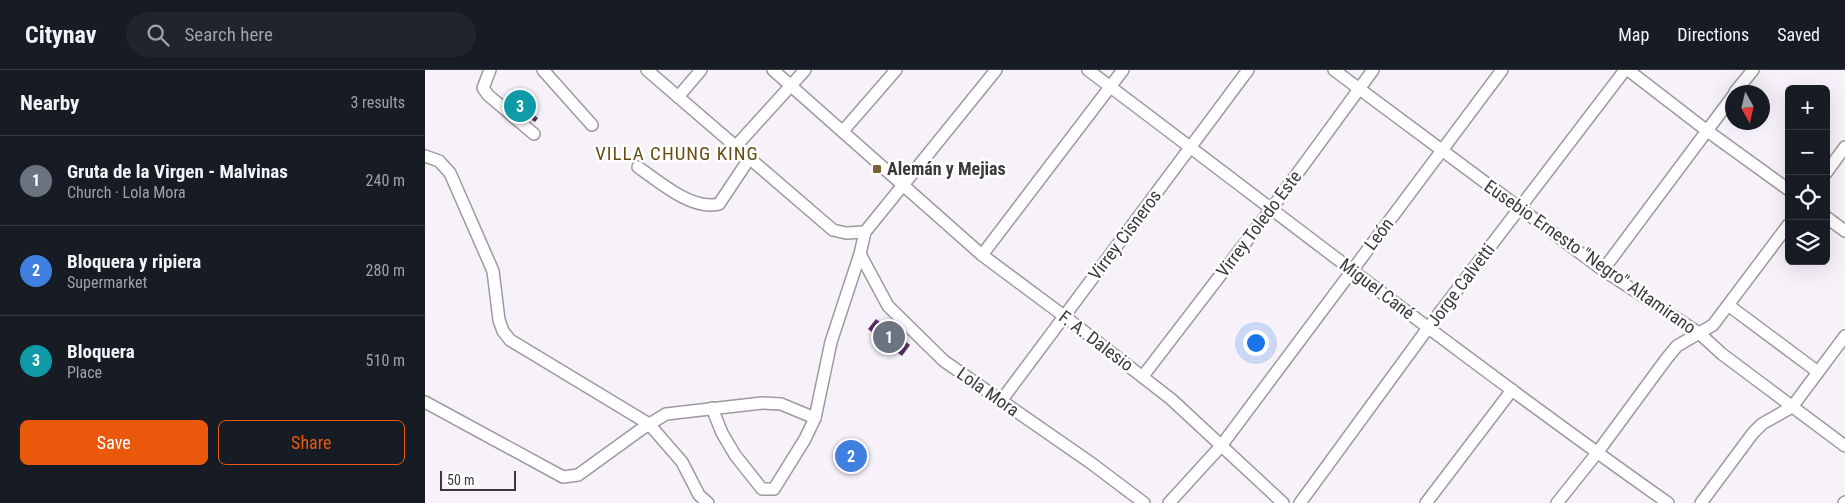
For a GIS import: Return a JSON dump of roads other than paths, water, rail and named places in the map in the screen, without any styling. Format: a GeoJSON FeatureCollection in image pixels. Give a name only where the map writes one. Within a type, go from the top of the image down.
{"type":"FeatureCollection","features":[{"type":"Feature","properties":{"kind":"street"},"geometry":{"type":"LineString","coordinates":[[490,70],[483,88],[487,96],[534,134]]}},
{"type":"Feature","properties":{"kind":"street"},"geometry":{"type":"LineString","coordinates":[[543,70],[592,125]]}},
{"type":"Feature","properties":{"kind":"street"},"geometry":{"type":"LineString","coordinates":[[647,70],[833,230],[845,233],[865,232]]}},
{"type":"Feature","properties":{"kind":"street"},"geometry":{"type":"LineString","coordinates":[[678,97],[701,70]]}},
{"type":"Feature","properties":{"kind":"street","name":"F. A. Dalesio"},"geometry":{"type":"LineString","coordinates":[[773,70],[982,255],[1171,399],[1283,503]]}},
{"type":"Feature","properties":{"kind":"street"},"geometry":{"type":"LineString","coordinates":[[736,146],[805,70]]}},
{"type":"Feature","properties":{"kind":"street"},"geometry":{"type":"LineString","coordinates":[[843,131],[896,70]]}},
{"type":"Feature","properties":{"kind":"street"},"geometry":{"type":"LineString","coordinates":[[712,408],[722,433],[735,455],[762,489],[774,489],[805,439],[815,418],[831,342],[860,254],[865,232],[996,70]]}},
{"type":"Feature","properties":{"kind":"street","name":"Miguel Cané"},"geometry":{"type":"LineString","coordinates":[[1088,70],[1428,328],[1668,503]]}},
{"type":"Feature","properties":{"kind":"street"},"geometry":{"type":"LineString","coordinates":[[982,255],[1123,70]]}},
{"type":"Feature","properties":{"kind":"street","name":"Virrey Cisneros"},"geometry":{"type":"LineString","coordinates":[[1001,401],[1248,70]]}},
{"type":"Feature","properties":{"kind":"street","name":"Eusebio Ernesto \"Negro\" Altamirano"},"geometry":{"type":"LineString","coordinates":[[1334,70],[1603,270],[1699,333],[1722,354],[1845,446]]}},
{"type":"Feature","properties":{"kind":"street","name":"Virrey Toledo Este"},"geometry":{"type":"LineString","coordinates":[[1143,376],[1272,208],[1373,70]]}},
{"type":"Feature","properties":{"kind":"street","name":"León"},"geometry":{"type":"LineString","coordinates":[[1169,503],[1221,446],[1502,70]]}},
{"type":"Feature","properties":{"kind":"street","name":"Jorge Calvetti"},"geometry":{"type":"LineString","coordinates":[[1300,503],[1428,328],[1625,70]]}},
{"type":"Feature","properties":{"kind":"street"},"geometry":{"type":"LineString","coordinates":[[1628,70],[1785,187]]}},
{"type":"Feature","properties":{"kind":"street"},"geometry":{"type":"LineString","coordinates":[[1741,85],[1753,70]]}},
{"type":"Feature","properties":{"kind":"street"},"geometry":{"type":"LineString","coordinates":[[1603,270],[1725,106]]}},
{"type":"Feature","properties":{"kind":"street"},"geometry":{"type":"LineString","coordinates":[[1830,168],[1845,147]]}},
{"type":"Feature","properties":{"kind":"street"},"geometry":{"type":"LineString","coordinates":[[425,156],[439,161],[450,173],[493,271],[499,320],[503,331],[510,340],[649,424],[682,462],[699,495],[708,503]]}},
{"type":"Feature","properties":{"kind":"street"},"geometry":{"type":"LineString","coordinates":[[638,167],[677,195],[712,206],[719,204],[749,159]]}},
{"type":"Feature","properties":{"kind":"street"},"geometry":{"type":"LineString","coordinates":[[1830,220],[1845,231]]}},
{"type":"Feature","properties":{"kind":"street"},"geometry":{"type":"LineString","coordinates":[[1557,503],[1597,453],[1667,358],[1677,346],[1713,325],[1785,229]]}},
{"type":"Feature","properties":{"kind":"street","name":"Lola Mora"},"geometry":{"type":"LineString","coordinates":[[860,254],[888,306],[944,361],[1144,503]]}},
{"type":"Feature","properties":{"kind":"street"},"geometry":{"type":"LineString","coordinates":[[1728,305],[1818,372]]}},
{"type":"Feature","properties":{"kind":"street"},"geometry":{"type":"LineString","coordinates":[[1701,503],[1753,433],[1763,424],[1792,407],[1845,336]]}},
{"type":"Feature","properties":{"kind":"street"},"geometry":{"type":"LineString","coordinates":[[1426,503],[1512,390]]}},
{"type":"Feature","properties":{"kind":"street"},"geometry":{"type":"LineString","coordinates":[[425,402],[563,477],[578,475],[666,414],[762,403],[781,404],[815,418]]}},
{"type":"Feature","properties":{"kind":"place","name":"Bloquera"},"geometry":{"type":"Point","coordinates":[520,106]}},
{"type":"Feature","properties":{"kind":"place","name":"Alemán y Mejias"},"geometry":{"type":"Point","coordinates":[877,169]}},
{"type":"Feature","properties":{"kind":"place","name":"Gruta de la Virgen - Malvinas"},"geometry":{"type":"Point","coordinates":[889,337]}},
{"type":"Feature","properties":{"kind":"place","name":"Bloquera y ripiera"},"geometry":{"type":"Point","coordinates":[851,456]}},
{"type":"Feature","properties":{"kind":"district","name":"VILLA CHUNG KING"},"geometry":{"type":"Point","coordinates":[677,153]}}]}
